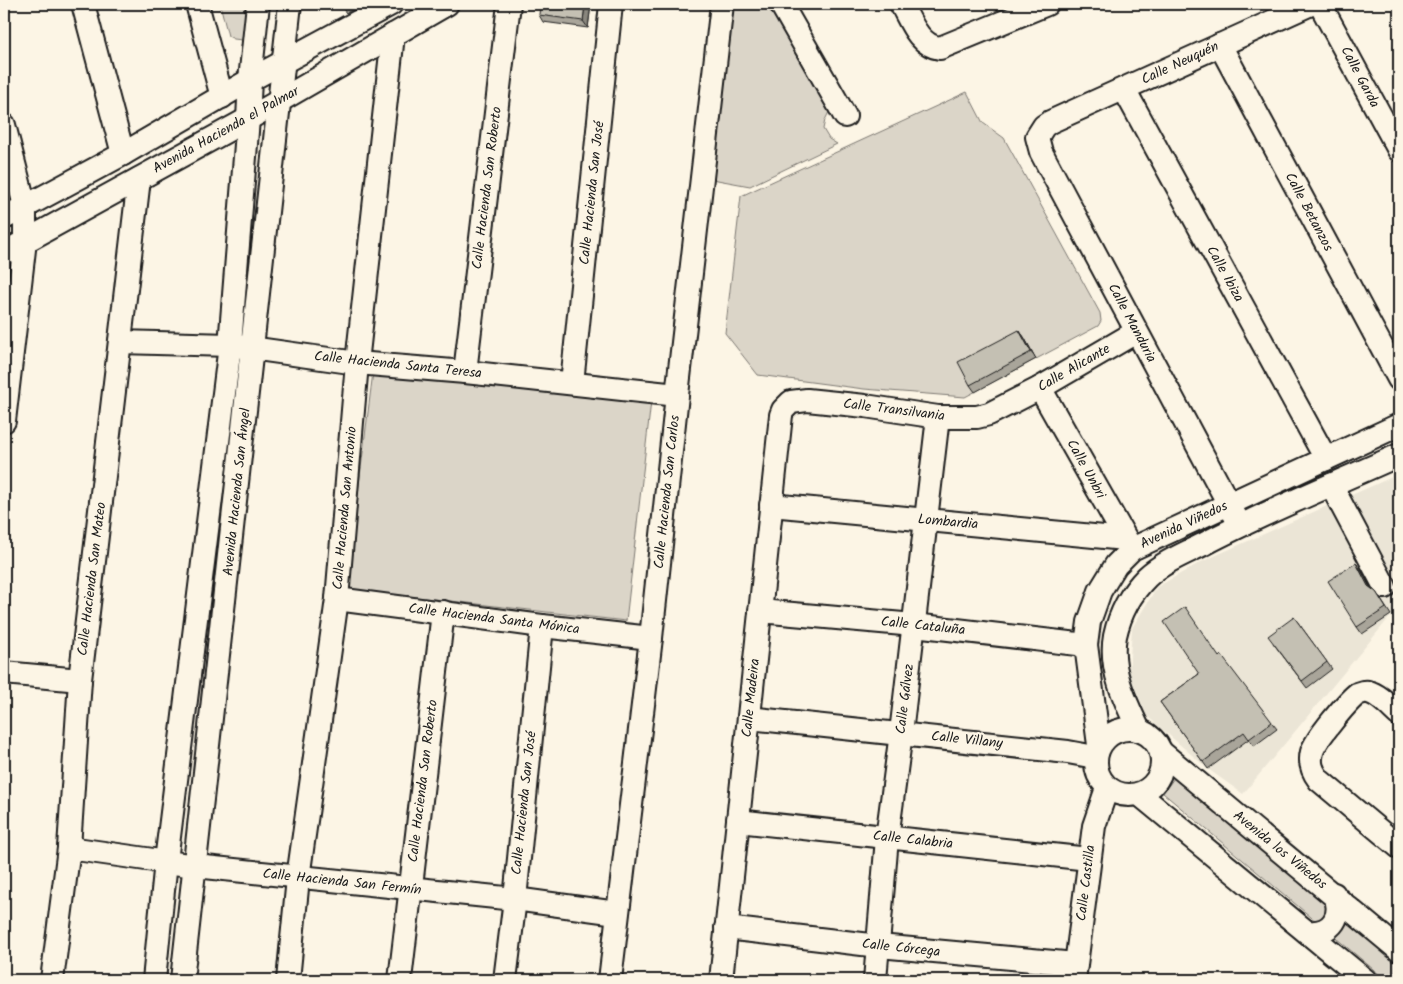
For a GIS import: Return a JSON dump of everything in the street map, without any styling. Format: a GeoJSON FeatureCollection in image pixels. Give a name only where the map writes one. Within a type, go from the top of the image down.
{"type":"FeatureCollection","features":[{"type":"Feature","properties":{"kind":"street"},"geometry":{"type":"LineString","coordinates":[[83,4],[123,154]]}},
{"type":"Feature","properties":{"kind":"street"},"geometry":{"type":"LineString","coordinates":[[197,4],[222,97]]}},
{"type":"Feature","properties":{"kind":"street","name":"Avenida Hacienda San Ángel"},"geometry":{"type":"LineString","coordinates":[[154,980],[166,861],[230,346],[250,80],[258,4]]}},
{"type":"Feature","properties":{"kind":"street","name":"Avenida Hacienda San Ángel"},"geometry":{"type":"LineString","coordinates":[[182,980],[290,4]]}},
{"type":"Feature","properties":{"kind":"street"},"geometry":{"type":"LineString","coordinates":[[4,218],[123,154],[284,61],[391,4]]}},
{"type":"Feature","properties":{"kind":"street","name":"Avenida Hacienda el Palmar"},"geometry":{"type":"LineString","coordinates":[[4,253],[248,119],[447,4]]}},
{"type":"Feature","properties":{"kind":"street","name":"Calle Hacienda San Roberto"},"geometry":{"type":"LineString","coordinates":[[465,372],[508,4]]}},
{"type":"Feature","properties":{"kind":"street","name":"Calle Hacienda San José"},"geometry":{"type":"LineString","coordinates":[[572,383],[611,4]]}},
{"type":"Feature","properties":{"kind":"street","name":"Calle Hacienda San Carlos"},"geometry":{"type":"LineString","coordinates":[[610,980],[616,913],[651,638],[722,4]]}},
{"type":"Feature","properties":{"kind":"street"},"geometry":{"type":"LineString","coordinates":[[781,4],[845,116]]}},
{"type":"Feature","properties":{"kind":"street"},"geometry":{"type":"LineString","coordinates":[[901,4],[925,43],[932,47],[940,48],[949,46],[1034,6]]}},
{"type":"Feature","properties":{"kind":"street","name":"Calle Neuquén"},"geometry":{"type":"LineString","coordinates":[[1050,122],[1311,4]]}},
{"type":"Feature","properties":{"kind":"street","name":"Calle Garda"},"geometry":{"type":"LineString","coordinates":[[1320,4],[1399,150]]}},
{"type":"Feature","properties":{"kind":"street","name":"Calle Hacienda San Antonio"},"geometry":{"type":"LineString","coordinates":[[288,980],[298,878],[337,599],[358,363],[393,35]]}},
{"type":"Feature","properties":{"kind":"street","name":"Calle Betanzos"},"geometry":{"type":"LineString","coordinates":[[1220,44],[1399,379]]}},
{"type":"Feature","properties":{"kind":"street","name":"Calle Ibiza"},"geometry":{"type":"LineString","coordinates":[[1124,89],[1326,459]]}},
{"type":"Feature","properties":{"kind":"street","name":"Calle Manduria"},"geometry":{"type":"LineString","coordinates":[[1050,122],[1044,126],[1037,137],[1041,152],[1240,525]]}},
{"type":"Feature","properties":{"kind":"street"},"geometry":{"type":"LineString","coordinates":[[4,125],[25,206],[25,241],[4,420]]}},
{"type":"Feature","properties":{"kind":"street","name":"Calle Hacienda San Mateo"},"geometry":{"type":"LineString","coordinates":[[52,980],[69,848],[80,680],[139,179]]}},
{"type":"Feature","properties":{"kind":"street","name":"Calle Alicante"},"geometry":{"type":"LineString","coordinates":[[1011,404],[1136,332]]}},
{"type":"Feature","properties":{"kind":"street","name":"Calle Hacienda Santa Teresa"},"geometry":{"type":"LineString","coordinates":[[120,342],[253,348],[358,363],[465,372],[677,395]]}},
{"type":"Feature","properties":{"kind":"street","name":"Calle Unbri"},"geometry":{"type":"LineString","coordinates":[[1040,388],[1128,544]]}},
{"type":"Feature","properties":{"kind":"street","name":"Calle Transilvania"},"geometry":{"type":"LineString","coordinates":[[781,415],[791,402],[807,400],[865,406],[938,417],[989,414],[1011,404]]}},
{"type":"Feature","properties":{"kind":"street","name":"Calle Madeira"},"geometry":{"type":"LineString","coordinates":[[721,980],[781,415]]}},
{"type":"Feature","properties":{"kind":"street","name":"Calle Gálvez"},"geometry":{"type":"LineString","coordinates":[[874,980],[887,838],[938,417]]}},
{"type":"Feature","properties":{"kind":"street","name":"Avenida Viñedos"},"geometry":{"type":"LineString","coordinates":[[1097,751],[1086,645],[1089,622],[1100,591],[1128,544],[1228,504],[1399,425]]}},
{"type":"Feature","properties":{"kind":"street","name":"Avenida Viñedos"},"geometry":{"type":"LineString","coordinates":[[1139,730],[1124,698],[1117,673],[1114,650],[1115,637],[1122,612],[1138,587],[1161,566],[1240,525],[1399,455]]}},
{"type":"Feature","properties":{"kind":"street"},"geometry":{"type":"LineString","coordinates":[[1331,485],[1385,587]]}},
{"type":"Feature","properties":{"kind":"street","name":"Lombardia"},"geometry":{"type":"LineString","coordinates":[[771,505],[926,520],[1128,544]]}},
{"type":"Feature","properties":{"kind":"street","name":"Calle Hacienda Santa Mónica"},"geometry":{"type":"LineString","coordinates":[[337,599],[542,626],[651,638]]}},
{"type":"Feature","properties":{"kind":"street","name":"Calle Cataluña"},"geometry":{"type":"LineString","coordinates":[[760,611],[914,625],[1086,645]]}},
{"type":"Feature","properties":{"kind":"street","name":"Calle Hacienda San Roberto"},"geometry":{"type":"LineString","coordinates":[[400,980],[443,612]]}},
{"type":"Feature","properties":{"kind":"street","name":"Calle Hacienda San José"},"geometry":{"type":"LineString","coordinates":[[505,980],[515,899],[542,626]]}},
{"type":"Feature","properties":{"kind":"street"},"geometry":{"type":"LineString","coordinates":[[4,673],[80,680]]}},
{"type":"Feature","properties":{"kind":"street"},"geometry":{"type":"LineString","coordinates":[[1399,715],[1376,696],[1368,692],[1358,693],[1314,744],[1311,753],[1311,766],[1320,780],[1399,847]]}},
{"type":"Feature","properties":{"kind":"street","name":"Calle Villany"},"geometry":{"type":"LineString","coordinates":[[749,718],[1068,752],[1097,751]]}},
{"type":"Feature","properties":{"kind":"street"},"geometry":{"type":"LineString","coordinates":[[1127,728],[1139,730],[1148,734],[1156,742],[1161,752],[1161,773],[1156,782],[1139,794],[1118,793],[1108,788],[1100,779],[1096,768],[1097,751],[1106,737],[1116,730],[1127,728]]}},
{"type":"Feature","properties":{"kind":"street","name":"Avenida los Viñedos"},"geometry":{"type":"LineString","coordinates":[[1161,752],[1399,950]]}},
{"type":"Feature","properties":{"kind":"street","name":"Calle Castilla"},"geometry":{"type":"LineString","coordinates":[[1075,972],[1094,826],[1108,788]]}},
{"type":"Feature","properties":{"kind":"street"},"geometry":{"type":"LineString","coordinates":[[1139,794],[1365,980]]}},
{"type":"Feature","properties":{"kind":"street","name":"Calle Calabria"},"geometry":{"type":"LineString","coordinates":[[738,821],[1089,858]]}},
{"type":"Feature","properties":{"kind":"street","name":"Calle Hacienda San Fermín"},"geometry":{"type":"LineString","coordinates":[[69,848],[195,866],[515,899],[616,913]]}},
{"type":"Feature","properties":{"kind":"street"},"geometry":{"type":"LineString","coordinates":[[1307,932],[1322,931],[1334,922],[1338,908],[1334,894]]}},
{"type":"Feature","properties":{"kind":"street","name":"Calle Córcega"},"geometry":{"type":"LineString","coordinates":[[726,928],[1075,972]]}},
{"type":"Feature","properties":{"kind":"shaded area"},"geometry":{"type":"Polygon","coordinates":[[[220,4],[251,4],[247,35],[242,40],[228,36],[220,4]]]}},
{"type":"Feature","properties":{"kind":"shaded area"},"geometry":{"type":"Polygon","coordinates":[[[733,4],[768,4],[829,112],[823,129],[829,139],[837,144],[750,186],[712,179],[733,4]]]}},
{"type":"Feature","properties":{"kind":"shaded area"},"geometry":{"type":"Polygon","coordinates":[[[967,92],[983,123],[1004,138],[1100,313],[1101,321],[1098,326],[965,397],[864,389],[758,375],[725,333],[741,196],[967,92]]]}},
{"type":"Feature","properties":{"kind":"shaded area"},"geometry":{"type":"Polygon","coordinates":[[[373,372],[651,401],[626,621],[346,589],[373,372]]]}},
{"type":"Feature","properties":{"kind":"shaded area"},"geometry":{"type":"Polygon","coordinates":[[[1399,474],[1399,606],[1243,794],[1208,769],[1147,716],[1129,673],[1132,628],[1157,587],[1201,562],[1399,474]]]}},
{"type":"Feature","properties":{"kind":"shaded area"},"geometry":{"type":"Polygon","coordinates":[[[1177,774],[1399,959],[1399,980],[1386,980],[1163,793],[1177,774]]]}},
{"type":"Feature","properties":{"kind":"building"},"geometry":{"type":"Polygon","coordinates":[[[540,4],[585,4],[583,21],[539,15],[540,4]]]}},
{"type":"Feature","properties":{"kind":"building"},"geometry":{"type":"Polygon","coordinates":[[[1019,330],[1031,352],[970,385],[958,362],[1019,330]]]}},
{"type":"Feature","properties":{"kind":"building"},"geometry":{"type":"Polygon","coordinates":[[[1356,563],[1368,586],[1376,592],[1386,608],[1357,627],[1328,581],[1356,563]]]}},
{"type":"Feature","properties":{"kind":"building"},"geometry":{"type":"Polygon","coordinates":[[[1185,607],[1219,657],[1221,655],[1272,722],[1249,739],[1244,732],[1203,762],[1160,702],[1199,674],[1164,622],[1185,607]]]}},
{"type":"Feature","properties":{"kind":"building"},"geometry":{"type":"Polygon","coordinates":[[[1294,617],[1327,662],[1302,681],[1268,636],[1294,617]]]}}]}
